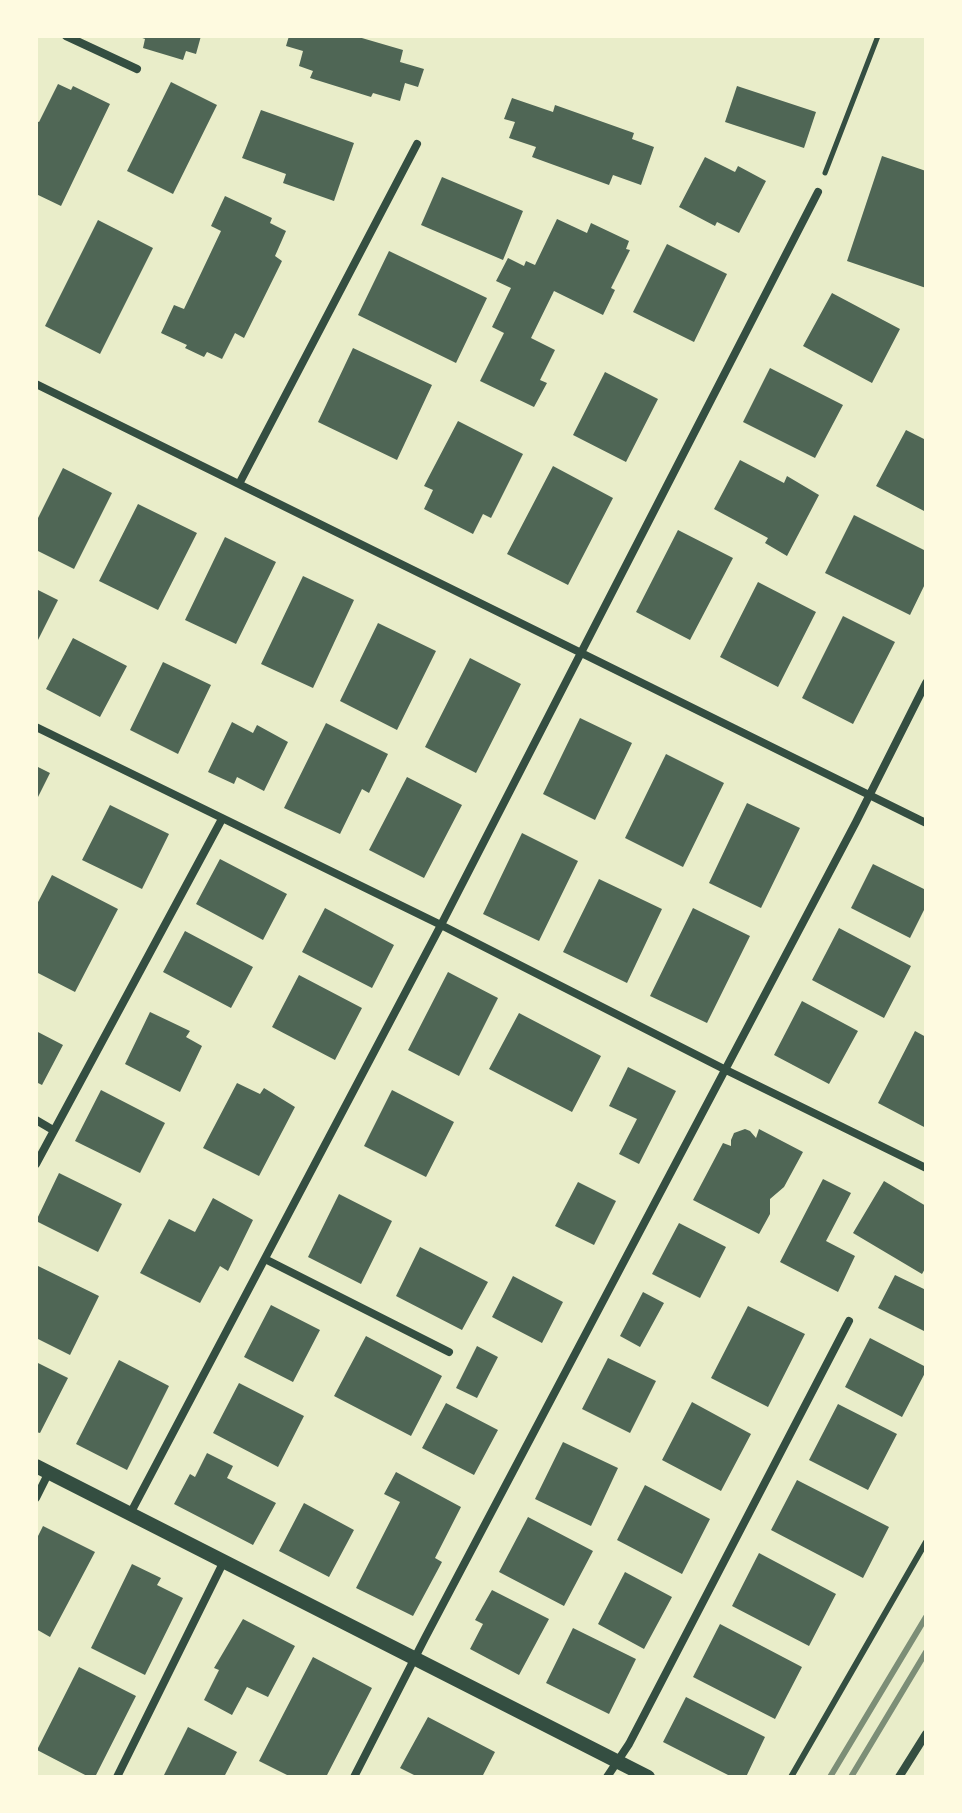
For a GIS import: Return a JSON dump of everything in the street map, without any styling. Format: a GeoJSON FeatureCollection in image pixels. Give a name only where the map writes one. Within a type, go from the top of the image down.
{"type":"FeatureCollection","features":[{"type":"Feature","properties":{"kind":"street"},"geometry":{"type":"LineString","coordinates":[[66,36],[137,69]]}},
{"type":"Feature","properties":{"kind":"street"},"geometry":{"type":"LineString","coordinates":[[239,484],[417,144]]}},
{"type":"Feature","properties":{"kind":"street"},"geometry":{"type":"LineString","coordinates":[[130,1514],[441,925],[818,192]]}},
{"type":"Feature","properties":{"kind":"street"},"geometry":{"type":"LineString","coordinates":[[36,384],[926,823]]}},
{"type":"Feature","properties":{"kind":"street"},"geometry":{"type":"LineString","coordinates":[[354,1777],[926,683]]}},
{"type":"Feature","properties":{"kind":"street"},"geometry":{"type":"LineString","coordinates":[[36,727],[441,925],[926,1168]]}},
{"type":"Feature","properties":{"kind":"street"},"geometry":{"type":"LineString","coordinates":[[36,1164],[222,819]]}},
{"type":"Feature","properties":{"kind":"street"},"geometry":{"type":"LineString","coordinates":[[36,1120],[53,1130]]}},
{"type":"Feature","properties":{"kind":"street"},"geometry":{"type":"LineString","coordinates":[[265,1259],[449,1352]]}},
{"type":"Feature","properties":{"kind":"street"},"geometry":{"type":"LineString","coordinates":[[607,1777],[629,1744],[849,1321]]}},
{"type":"Feature","properties":{"kind":"street"},"geometry":{"type":"LineString","coordinates":[[36,1498],[42,1469],[648,1777]]}},
{"type":"Feature","properties":{"kind":"street"},"geometry":{"type":"LineString","coordinates":[[117,1777],[224,1561]]}},
{"type":"Feature","properties":{"kind":"street"},"geometry":{"type":"LineString","coordinates":[[899,1777],[926,1734]]}},
{"type":"Feature","properties":{"kind":"lane"},"geometry":{"type":"LineString","coordinates":[[791,1777],[926,1542]]}},
{"type":"Feature","properties":{"kind":"path"},"geometry":{"type":"LineString","coordinates":[[818,192],[878,36]]}},
{"type":"Feature","properties":{"kind":"building"},"geometry":{"type":"Polygon","coordinates":[[[137,36],[201,36],[196,54],[186,51],[183,60],[143,48],[145,39],[137,36]]]}},
{"type":"Feature","properties":{"kind":"building"},"geometry":{"type":"Polygon","coordinates":[[[289,36],[355,36],[403,50],[400,62],[424,69],[418,87],[405,83],[400,101],[373,93],[371,97],[310,78],[313,71],[299,66],[303,51],[286,46],[289,36]]]}},
{"type":"Feature","properties":{"kind":"building"},"geometry":{"type":"Polygon","coordinates":[[[171,82],[217,105],[173,194],[127,171],[171,82]]]}},
{"type":"Feature","properties":{"kind":"building"},"geometry":{"type":"Polygon","coordinates":[[[58,84],[71,90],[73,86],[110,104],[61,206],[36,194],[36,121],[39,122],[58,84]]]}},
{"type":"Feature","properties":{"kind":"building"},"geometry":{"type":"Polygon","coordinates":[[[737,86],[816,112],[804,148],[725,122],[737,86]]]}},
{"type":"Feature","properties":{"kind":"building"},"geometry":{"type":"Polygon","coordinates":[[[512,98],[553,112],[555,105],[634,133],[632,139],[654,147],[641,185],[613,175],[609,185],[532,157],[536,147],[509,138],[515,122],[504,119],[512,98]]]}},
{"type":"Feature","properties":{"kind":"building"},"geometry":{"type":"Polygon","coordinates":[[[261,110],[354,143],[334,201],[283,183],[286,174],[242,158],[261,110]]]}},
{"type":"Feature","properties":{"kind":"building"},"geometry":{"type":"Polygon","coordinates":[[[882,156],[926,171],[926,288],[847,261],[882,156]]]}},
{"type":"Feature","properties":{"kind":"building"},"geometry":{"type":"Polygon","coordinates":[[[705,157],[735,172],[738,166],[766,181],[739,233],[717,222],[715,226],[679,207],[705,157]]]}},
{"type":"Feature","properties":{"kind":"building"},"geometry":{"type":"Polygon","coordinates":[[[442,177],[523,211],[503,260],[421,225],[442,177]]]}},
{"type":"Feature","properties":{"kind":"building"},"geometry":{"type":"Polygon","coordinates":[[[225,196],[272,218],[270,223],[286,231],[275,256],[282,261],[244,338],[235,333],[222,359],[207,352],[204,357],[161,333],[174,305],[184,309],[221,231],[211,226],[225,196]]]}},
{"type":"Feature","properties":{"kind":"building"},"geometry":{"type":"Polygon","coordinates":[[[557,219],[587,233],[591,223],[629,241],[626,249],[630,250],[611,288],[615,290],[603,315],[554,291],[531,338],[555,350],[540,380],[547,383],[534,407],[480,381],[504,333],[492,327],[511,288],[496,281],[508,258],[524,266],[526,261],[535,265],[557,219]]]}},
{"type":"Feature","properties":{"kind":"building"},"geometry":{"type":"Polygon","coordinates":[[[98,220],[153,248],[100,354],[45,326],[98,220]]]}},
{"type":"Feature","properties":{"kind":"building"},"geometry":{"type":"Polygon","coordinates":[[[667,244],[727,274],[694,342],[633,312],[667,244]]]}},
{"type":"Feature","properties":{"kind":"building"},"geometry":{"type":"Polygon","coordinates":[[[389,251],[487,298],[456,363],[358,315],[389,251]]]}},
{"type":"Feature","properties":{"kind":"building"},"geometry":{"type":"Polygon","coordinates":[[[832,293],[900,329],[872,383],[803,346],[832,293]]]}},
{"type":"Feature","properties":{"kind":"building"},"geometry":{"type":"Polygon","coordinates":[[[353,348],[432,385],[397,460],[318,422],[353,348]]]}},
{"type":"Feature","properties":{"kind":"building"},"geometry":{"type":"Polygon","coordinates":[[[770,368],[843,405],[815,458],[743,422],[770,368]]]}},
{"type":"Feature","properties":{"kind":"building"},"geometry":{"type":"Polygon","coordinates":[[[605,372],[658,399],[626,462],[573,435],[605,372]]]}},
{"type":"Feature","properties":{"kind":"building"},"geometry":{"type":"Polygon","coordinates":[[[458,421],[523,454],[491,518],[483,514],[473,534],[424,509],[433,490],[424,486],[458,421]]]}},
{"type":"Feature","properties":{"kind":"building"},"geometry":{"type":"Polygon","coordinates":[[[906,430],[926,440],[926,512],[876,486],[906,430]]]}},
{"type":"Feature","properties":{"kind":"building"},"geometry":{"type":"Polygon","coordinates":[[[740,460],[784,483],[787,476],[819,495],[787,556],[765,543],[768,538],[714,509],[740,460]]]}},
{"type":"Feature","properties":{"kind":"building"},"geometry":{"type":"Polygon","coordinates":[[[553,466],[613,498],[568,585],[507,554],[553,466]]]}},
{"type":"Feature","properties":{"kind":"building"},"geometry":{"type":"Polygon","coordinates":[[[63,468],[112,493],[74,569],[36,550],[36,522],[63,468]]]}},
{"type":"Feature","properties":{"kind":"building"},"geometry":{"type":"Polygon","coordinates":[[[138,504],[197,533],[158,610],[99,581],[138,504]]]}},
{"type":"Feature","properties":{"kind":"building"},"geometry":{"type":"Polygon","coordinates":[[[854,515],[926,551],[926,582],[910,615],[825,573],[854,515]]]}},
{"type":"Feature","properties":{"kind":"building"},"geometry":{"type":"Polygon","coordinates":[[[678,530],[733,558],[690,640],[636,612],[678,530]]]}},
{"type":"Feature","properties":{"kind":"building"},"geometry":{"type":"Polygon","coordinates":[[[225,537],[276,562],[236,644],[185,620],[225,537]]]}},
{"type":"Feature","properties":{"kind":"building"},"geometry":{"type":"Polygon","coordinates":[[[303,576],[354,600],[313,688],[261,664],[303,576]]]}},
{"type":"Feature","properties":{"kind":"building"},"geometry":{"type":"Polygon","coordinates":[[[758,582],[816,612],[778,687],[720,657],[758,582]]]}},
{"type":"Feature","properties":{"kind":"building"},"geometry":{"type":"Polygon","coordinates":[[[36,589],[58,600],[36,644],[36,589]]]}},
{"type":"Feature","properties":{"kind":"building"},"geometry":{"type":"Polygon","coordinates":[[[843,616],[895,642],[853,724],[802,698],[843,616]]]}},
{"type":"Feature","properties":{"kind":"building"},"geometry":{"type":"Polygon","coordinates":[[[378,623],[436,651],[397,730],[340,701],[378,623]]]}},
{"type":"Feature","properties":{"kind":"building"},"geometry":{"type":"Polygon","coordinates":[[[73,638],[127,666],[100,717],[46,689],[73,638]]]}},
{"type":"Feature","properties":{"kind":"building"},"geometry":{"type":"Polygon","coordinates":[[[470,658],[521,684],[476,773],[425,747],[470,658]]]}},
{"type":"Feature","properties":{"kind":"building"},"geometry":{"type":"Polygon","coordinates":[[[163,662],[211,685],[178,754],[130,730],[163,662]]]}},
{"type":"Feature","properties":{"kind":"building"},"geometry":{"type":"Polygon","coordinates":[[[580,718],[632,743],[595,820],[543,794],[580,718]]]}},
{"type":"Feature","properties":{"kind":"building"},"geometry":{"type":"Polygon","coordinates":[[[232,722],[253,733],[257,725],[288,742],[264,791],[237,777],[234,784],[208,772],[232,722]]]}},
{"type":"Feature","properties":{"kind":"building"},"geometry":{"type":"Polygon","coordinates":[[[326,723],[388,754],[369,793],[362,789],[340,834],[284,808],[326,723]]]}},
{"type":"Feature","properties":{"kind":"building"},"geometry":{"type":"Polygon","coordinates":[[[666,754],[724,783],[683,867],[625,838],[666,754]]]}},
{"type":"Feature","properties":{"kind":"building"},"geometry":{"type":"Polygon","coordinates":[[[36,766],[50,773],[36,801],[36,766]]]}},
{"type":"Feature","properties":{"kind":"building"},"geometry":{"type":"Polygon","coordinates":[[[407,777],[462,805],[424,878],[369,850],[407,777]]]}},
{"type":"Feature","properties":{"kind":"building"},"geometry":{"type":"Polygon","coordinates":[[[747,803],[800,828],[761,908],[709,883],[747,803]]]}},
{"type":"Feature","properties":{"kind":"building"},"geometry":{"type":"Polygon","coordinates":[[[110,805],[169,834],[142,889],[82,860],[110,805]]]}},
{"type":"Feature","properties":{"kind":"building"},"geometry":{"type":"Polygon","coordinates":[[[522,833],[578,861],[539,941],[483,914],[522,833]]]}},
{"type":"Feature","properties":{"kind":"building"},"geometry":{"type":"Polygon","coordinates":[[[220,859],[287,894],[263,940],[196,904],[220,859]]]}},
{"type":"Feature","properties":{"kind":"building"},"geometry":{"type":"Polygon","coordinates":[[[873,864],[926,890],[926,906],[910,938],[851,908],[873,864]]]}},
{"type":"Feature","properties":{"kind":"building"},"geometry":{"type":"Polygon","coordinates":[[[52,875],[118,909],[75,992],[36,972],[36,906],[52,875]]]}},
{"type":"Feature","properties":{"kind":"building"},"geometry":{"type":"Polygon","coordinates":[[[599,879],[662,909],[627,983],[563,952],[599,879]]]}},
{"type":"Feature","properties":{"kind":"building"},"geometry":{"type":"Polygon","coordinates":[[[325,908],[394,945],[372,988],[302,952],[325,908]]]}},
{"type":"Feature","properties":{"kind":"building"},"geometry":{"type":"Polygon","coordinates":[[[693,908],[750,936],[707,1023],[650,996],[693,908]]]}},
{"type":"Feature","properties":{"kind":"building"},"geometry":{"type":"Polygon","coordinates":[[[839,928],[911,966],[884,1018],[812,980],[839,928]]]}},
{"type":"Feature","properties":{"kind":"building"},"geometry":{"type":"Polygon","coordinates":[[[185,931],[253,967],[231,1008],[163,972],[185,931]]]}},
{"type":"Feature","properties":{"kind":"building"},"geometry":{"type":"Polygon","coordinates":[[[448,972],[498,998],[459,1076],[408,1050],[448,972]]]}},
{"type":"Feature","properties":{"kind":"building"},"geometry":{"type":"Polygon","coordinates":[[[299,975],[362,1008],[335,1060],[272,1027],[299,975]]]}},
{"type":"Feature","properties":{"kind":"building"},"geometry":{"type":"Polygon","coordinates":[[[802,1001],[858,1031],[829,1084],[774,1055],[802,1001]]]}},
{"type":"Feature","properties":{"kind":"building"},"geometry":{"type":"Polygon","coordinates":[[[150,1012],[190,1031],[186,1037],[202,1046],[180,1092],[125,1064],[150,1012]]]}},
{"type":"Feature","properties":{"kind":"building"},"geometry":{"type":"Polygon","coordinates":[[[519,1013],[601,1056],[572,1112],[489,1069],[519,1013]]]}},
{"type":"Feature","properties":{"kind":"building"},"geometry":{"type":"Polygon","coordinates":[[[36,1031],[63,1045],[42,1085],[36,1082],[36,1031]]]}},
{"type":"Feature","properties":{"kind":"building"},"geometry":{"type":"Polygon","coordinates":[[[915,1031],[926,1037],[926,1128],[878,1103],[915,1031]]]}},
{"type":"Feature","properties":{"kind":"building"},"geometry":{"type":"Polygon","coordinates":[[[628,1067],[676,1091],[639,1164],[619,1154],[637,1119],[609,1106],[628,1067]]]}},
{"type":"Feature","properties":{"kind":"building"},"geometry":{"type":"Polygon","coordinates":[[[237,1083],[260,1094],[264,1088],[295,1107],[259,1176],[203,1148],[237,1083]]]}},
{"type":"Feature","properties":{"kind":"building"},"geometry":{"type":"Polygon","coordinates":[[[101,1090],[165,1123],[140,1173],[75,1141],[101,1090]]]}},
{"type":"Feature","properties":{"kind":"building"},"geometry":{"type":"Polygon","coordinates":[[[392,1090],[454,1122],[426,1177],[364,1146],[392,1090]]]}},
{"type":"Feature","properties":{"kind":"building"},"geometry":{"type":"Polygon","coordinates":[[[745,1129],[756,1138],[759,1129],[803,1152],[784,1187],[770,1199],[770,1214],[759,1234],[693,1200],[723,1143],[731,1146],[734,1133],[745,1129]]]}},
{"type":"Feature","properties":{"kind":"building"},"geometry":{"type":"Polygon","coordinates":[[[59,1173],[122,1204],[98,1252],[36,1221],[59,1173]]]}},
{"type":"Feature","properties":{"kind":"building"},"geometry":{"type":"Polygon","coordinates":[[[823,1179],[851,1193],[826,1241],[855,1256],[838,1292],[780,1262],[823,1179]]]}},
{"type":"Feature","properties":{"kind":"building"},"geometry":{"type":"Polygon","coordinates":[[[884,1181],[926,1206],[926,1267],[922,1274],[853,1233],[884,1181]]]}},
{"type":"Feature","properties":{"kind":"building"},"geometry":{"type":"Polygon","coordinates":[[[578,1182],[616,1201],[594,1245],[555,1226],[578,1182]]]}},
{"type":"Feature","properties":{"kind":"building"},"geometry":{"type":"Polygon","coordinates":[[[339,1194],[392,1221],[361,1284],[308,1257],[339,1194]]]}},
{"type":"Feature","properties":{"kind":"building"},"geometry":{"type":"Polygon","coordinates":[[[213,1198],[253,1220],[228,1271],[220,1266],[200,1303],[140,1273],[169,1219],[195,1232],[213,1198]]]}},
{"type":"Feature","properties":{"kind":"building"},"geometry":{"type":"Polygon","coordinates":[[[679,1223],[726,1247],[700,1298],[652,1274],[679,1223]]]}},
{"type":"Feature","properties":{"kind":"building"},"geometry":{"type":"Polygon","coordinates":[[[420,1247],[488,1282],[462,1330],[396,1296],[420,1247]]]}},
{"type":"Feature","properties":{"kind":"building"},"geometry":{"type":"Polygon","coordinates":[[[36,1265],[99,1296],[70,1355],[36,1338],[36,1265]]]}},
{"type":"Feature","properties":{"kind":"building"},"geometry":{"type":"Polygon","coordinates":[[[895,1275],[926,1290],[926,1332],[878,1308],[895,1275]]]}},
{"type":"Feature","properties":{"kind":"building"},"geometry":{"type":"Polygon","coordinates":[[[513,1276],[563,1302],[542,1343],[492,1317],[513,1276]]]}},
{"type":"Feature","properties":{"kind":"building"},"geometry":{"type":"Polygon","coordinates":[[[643,1292],[664,1303],[640,1347],[620,1336],[643,1292]]]}},
{"type":"Feature","properties":{"kind":"building"},"geometry":{"type":"Polygon","coordinates":[[[271,1305],[320,1330],[293,1382],[244,1357],[271,1305]]]}},
{"type":"Feature","properties":{"kind":"building"},"geometry":{"type":"Polygon","coordinates":[[[748,1306],[805,1334],[768,1407],[711,1378],[748,1306]]]}},
{"type":"Feature","properties":{"kind":"building"},"geometry":{"type":"Polygon","coordinates":[[[366,1336],[442,1376],[411,1436],[334,1396],[366,1336]]]}},
{"type":"Feature","properties":{"kind":"building"},"geometry":{"type":"Polygon","coordinates":[[[870,1338],[926,1367],[902,1417],[845,1387],[870,1338]]]}},
{"type":"Feature","properties":{"kind":"building"},"geometry":{"type":"Polygon","coordinates":[[[477,1346],[498,1357],[477,1398],[456,1388],[477,1346]]]}},
{"type":"Feature","properties":{"kind":"building"},"geometry":{"type":"Polygon","coordinates":[[[608,1358],[656,1381],[630,1433],[582,1409],[608,1358]]]}},
{"type":"Feature","properties":{"kind":"building"},"geometry":{"type":"Polygon","coordinates":[[[119,1360],[169,1386],[127,1470],[76,1444],[119,1360]]]}},
{"type":"Feature","properties":{"kind":"building"},"geometry":{"type":"Polygon","coordinates":[[[36,1362],[68,1378],[40,1433],[36,1432],[36,1362]]]}},
{"type":"Feature","properties":{"kind":"building"},"geometry":{"type":"Polygon","coordinates":[[[239,1383],[304,1416],[278,1467],[213,1433],[239,1383]]]}},
{"type":"Feature","properties":{"kind":"building"},"geometry":{"type":"Polygon","coordinates":[[[692,1402],[751,1434],[721,1491],[662,1460],[692,1402]]]}},
{"type":"Feature","properties":{"kind":"building"},"geometry":{"type":"Polygon","coordinates":[[[446,1403],[498,1430],[474,1475],[422,1448],[446,1403]]]}},
{"type":"Feature","properties":{"kind":"building"},"geometry":{"type":"Polygon","coordinates":[[[838,1404],[897,1434],[868,1490],[809,1460],[838,1404]]]}},
{"type":"Feature","properties":{"kind":"building"},"geometry":{"type":"Polygon","coordinates":[[[563,1442],[618,1468],[591,1526],[535,1499],[563,1442]]]}},
{"type":"Feature","properties":{"kind":"building"},"geometry":{"type":"Polygon","coordinates":[[[207,1453],[233,1466],[227,1478],[276,1503],[253,1545],[174,1504],[190,1474],[195,1477],[207,1453]]]}},
{"type":"Feature","properties":{"kind":"building"},"geometry":{"type":"Polygon","coordinates":[[[396,1472],[461,1507],[435,1558],[442,1562],[413,1616],[356,1588],[400,1502],[384,1494],[396,1472]]]}},
{"type":"Feature","properties":{"kind":"building"},"geometry":{"type":"Polygon","coordinates":[[[797,1480],[889,1527],[863,1578],[771,1530],[797,1480]]]}},
{"type":"Feature","properties":{"kind":"building"},"geometry":{"type":"Polygon","coordinates":[[[645,1485],[710,1519],[682,1574],[617,1540],[645,1485]]]}},
{"type":"Feature","properties":{"kind":"building"},"geometry":{"type":"Polygon","coordinates":[[[304,1503],[354,1530],[329,1577],[279,1551],[304,1503]]]}},
{"type":"Feature","properties":{"kind":"building"},"geometry":{"type":"Polygon","coordinates":[[[528,1517],[593,1551],[564,1606],[499,1572],[528,1517]]]}},
{"type":"Feature","properties":{"kind":"building"},"geometry":{"type":"Polygon","coordinates":[[[43,1526],[95,1552],[50,1637],[36,1629],[36,1540],[43,1526]]]}},
{"type":"Feature","properties":{"kind":"building"},"geometry":{"type":"Polygon","coordinates":[[[759,1553],[836,1594],[809,1646],[732,1606],[759,1553]]]}},
{"type":"Feature","properties":{"kind":"building"},"geometry":{"type":"Polygon","coordinates":[[[132,1564],[161,1578],[157,1585],[183,1598],[145,1675],[91,1648],[132,1564]]]}},
{"type":"Feature","properties":{"kind":"building"},"geometry":{"type":"Polygon","coordinates":[[[625,1572],[672,1597],[644,1649],[598,1624],[625,1572]]]}},
{"type":"Feature","properties":{"kind":"building"},"geometry":{"type":"Polygon","coordinates":[[[492,1590],[549,1619],[519,1675],[470,1649],[483,1624],[475,1620],[492,1590]]]}},
{"type":"Feature","properties":{"kind":"building"},"geometry":{"type":"Polygon","coordinates":[[[243,1619],[295,1646],[268,1697],[247,1687],[232,1715],[204,1700],[219,1670],[214,1668],[243,1619]]]}},
{"type":"Feature","properties":{"kind":"building"},"geometry":{"type":"Polygon","coordinates":[[[720,1624],[802,1667],[775,1719],[693,1677],[720,1624]]]}},
{"type":"Feature","properties":{"kind":"building"},"geometry":{"type":"Polygon","coordinates":[[[573,1628],[636,1659],[609,1714],[546,1683],[573,1628]]]}},
{"type":"Feature","properties":{"kind":"building"},"geometry":{"type":"Polygon","coordinates":[[[313,1657],[372,1688],[326,1777],[291,1777],[259,1761],[313,1657]]]}},
{"type":"Feature","properties":{"kind":"building"},"geometry":{"type":"Polygon","coordinates":[[[79,1667],[136,1696],[95,1777],[89,1777],[37,1750],[79,1667]]]}},
{"type":"Feature","properties":{"kind":"building"},"geometry":{"type":"Polygon","coordinates":[[[686,1697],[765,1737],[746,1777],[732,1777],[663,1742],[686,1697]]]}},
{"type":"Feature","properties":{"kind":"building"},"geometry":{"type":"Polygon","coordinates":[[[428,1717],[495,1752],[482,1777],[418,1777],[400,1768],[428,1717]]]}},
{"type":"Feature","properties":{"kind":"building"},"geometry":{"type":"Polygon","coordinates":[[[188,1727],[237,1752],[224,1777],[163,1777],[188,1727]]]}},
{"type":"Feature","properties":{"kind":"railway"},"geometry":{"type":"LineString","coordinates":[[830,1777],[926,1617]]}},
{"type":"Feature","properties":{"kind":"railway"},"geometry":{"type":"LineString","coordinates":[[851,1777],[926,1652]]}}]}
